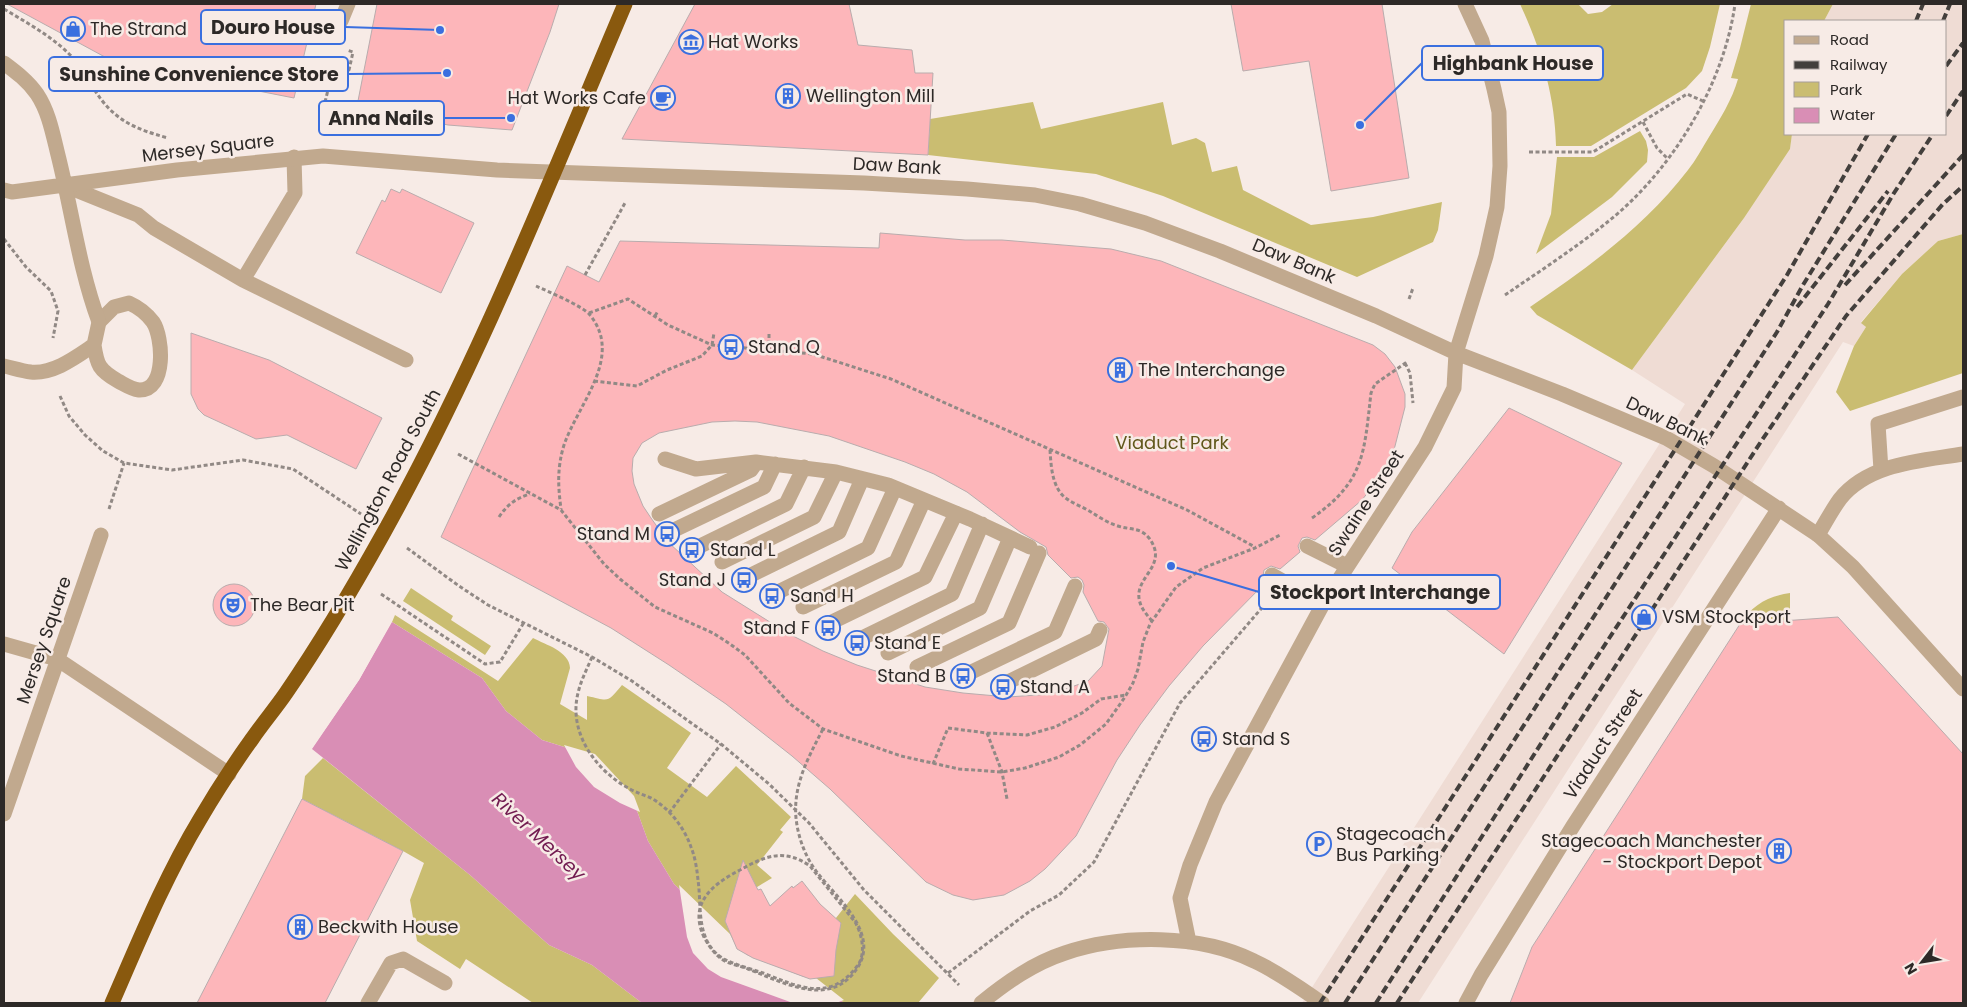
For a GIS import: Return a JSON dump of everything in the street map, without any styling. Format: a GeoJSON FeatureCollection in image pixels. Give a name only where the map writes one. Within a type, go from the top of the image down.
{"type":"FeatureCollection","features":[{"type":"Feature","properties":{"kind":"highway","name":"Wellington Road South"},"geometry":{"type":"LineString","coordinates":[[112,1003],[170,875],[199,820],[251,739],[283,697],[320,641],[382,536],[432,442],[472,360],[540,206],[625,4]]}},
{"type":"Feature","properties":{"kind":"street"},"geometry":{"type":"LineString","coordinates":[[341,21],[348,4]]}},
{"type":"Feature","properties":{"kind":"street","name":"Swaine Street"},"geometry":{"type":"LineString","coordinates":[[1189,942],[1180,898],[1190,865],[1216,802],[1323,604],[1425,447],[1454,388],[1456,354],[1486,256],[1498,207],[1500,152],[1499,112],[1488,64],[1482,41],[1465,4]]}},
{"type":"Feature","properties":{"kind":"street"},"geometry":{"type":"LineString","coordinates":[[4,63],[30,85],[47,112],[66,186],[79,254],[99,322],[94,344],[97,360],[104,373],[129,387],[138,390],[145,389],[154,383],[160,361],[159,338],[152,320],[138,307],[129,303],[114,307],[99,322]]}},
{"type":"Feature","properties":{"kind":"street","name":"Mersey Square"},"geometry":{"type":"LineString","coordinates":[[4,190],[12,192],[66,186],[177,170],[294,157],[323,156],[498,170]]}},
{"type":"Feature","properties":{"kind":"street"},"geometry":{"type":"LineString","coordinates":[[243,280],[295,193],[294,157]]}},
{"type":"Feature","properties":{"kind":"street","name":"Daw Bank"},"geometry":{"type":"LineString","coordinates":[[498,170],[864,183],[967,189],[1035,195],[1080,204],[1145,223],[1220,250],[1376,316],[1456,354],[1562,394],[1666,438],[1714,466],[1818,535],[1853,567],[1963,689]]}},
{"type":"Feature","properties":{"kind":"street"},"geometry":{"type":"LineString","coordinates":[[66,186],[138,215],[154,228],[243,280],[406,360]]}},
{"type":"Feature","properties":{"kind":"street"},"geometry":{"type":"LineString","coordinates":[[4,366],[32,372],[46,370],[69,361],[94,344]]}},
{"type":"Feature","properties":{"kind":"street"},"geometry":{"type":"LineString","coordinates":[[1881,470],[1878,424],[1963,397]]}},
{"type":"Feature","properties":{"kind":"street"},"geometry":{"type":"LineString","coordinates":[[1818,535],[1841,498],[1862,480],[1881,470],[1904,464],[1963,454]]}},
{"type":"Feature","properties":{"kind":"street"},"geometry":{"type":"LineString","coordinates":[[665,459],[696,469],[756,462],[836,472],[895,488],[982,524],[1034,550],[1009,623],[917,667]]}},
{"type":"Feature","properties":{"kind":"street"},"geometry":{"type":"LineString","coordinates":[[658,514],[751,470],[756,462]]}},
{"type":"Feature","properties":{"kind":"street"},"geometry":{"type":"LineString","coordinates":[[672,531],[764,487],[776,464]]}},
{"type":"Feature","properties":{"kind":"street"},"geometry":{"type":"LineString","coordinates":[[694,549],[786,504],[804,468]]}},
{"type":"Feature","properties":{"kind":"street"},"geometry":{"type":"LineString","coordinates":[[722,562],[814,517],[836,472]]}},
{"type":"Feature","properties":{"kind":"street"},"geometry":{"type":"LineString","coordinates":[[747,577],[839,532],[862,479]]}},
{"type":"Feature","properties":{"kind":"street"},"geometry":{"type":"LineString","coordinates":[[776,593],[868,548],[895,488]]}},
{"type":"Feature","properties":{"kind":"street"},"geometry":{"type":"LineString","coordinates":[[803,607],[896,562],[924,500]]}},
{"type":"Feature","properties":{"kind":"street","name":"Viaduct Street"},"geometry":{"type":"LineString","coordinates":[[1466,1003],[1481,975],[1573,826],[1778,508]]}},
{"type":"Feature","properties":{"kind":"street"},"geometry":{"type":"LineString","coordinates":[[832,622],[925,577],[956,513]]}},
{"type":"Feature","properties":{"kind":"street"},"geometry":{"type":"LineString","coordinates":[[860,638],[952,594],[982,524]]}},
{"type":"Feature","properties":{"kind":"street","name":"Mersey Square"},"geometry":{"type":"LineString","coordinates":[[4,814],[101,536]]}},
{"type":"Feature","properties":{"kind":"street"},"geometry":{"type":"LineString","coordinates":[[888,653],[980,608],[1010,538]]}},
{"type":"Feature","properties":{"kind":"street"},"geometry":{"type":"LineString","coordinates":[[1307,546],[1347,566]]}},
{"type":"Feature","properties":{"kind":"street"},"geometry":{"type":"LineString","coordinates":[[1272,575],[1323,604]]}},
{"type":"Feature","properties":{"kind":"street"},"geometry":{"type":"LineString","coordinates":[[963,676],[1055,632],[1075,586]]}},
{"type":"Feature","properties":{"kind":"street"},"geometry":{"type":"LineString","coordinates":[[1004,684],[1096,639],[1100,630]]}},
{"type":"Feature","properties":{"kind":"street"},"geometry":{"type":"LineString","coordinates":[[4,644],[57,659],[229,774]]}},
{"type":"Feature","properties":{"kind":"street"},"geometry":{"type":"LineString","coordinates":[[981,1003],[1008,982],[1037,965],[1065,953],[1116,943],[1145,940],[1189,942],[1222,948],[1254,960],[1322,1003]]}},
{"type":"Feature","properties":{"kind":"street"},"geometry":{"type":"LineString","coordinates":[[368,1003],[390,963],[403,959],[445,983]]}},
{"type":"Feature","properties":{"kind":"path"},"geometry":{"type":"LineString","coordinates":[[1562,256],[1611,219],[1645,187],[1676,150],[1717,71],[1733,20],[1735,4]]}},
{"type":"Feature","properties":{"kind":"path"},"geometry":{"type":"LineString","coordinates":[[4,9],[45,33],[66,50],[77,62],[105,105],[120,119],[136,128],[168,138]]}},
{"type":"Feature","properties":{"kind":"path"},"geometry":{"type":"LineString","coordinates":[[324,106],[330,82],[314,77],[318,62],[349,70],[353,52],[334,48],[341,21]]}},
{"type":"Feature","properties":{"kind":"path"},"geometry":{"type":"LineString","coordinates":[[1500,152],[1593,152],[1687,94],[1703,101]]}},
{"type":"Feature","properties":{"kind":"path"},"geometry":{"type":"LineString","coordinates":[[1643,122],[1657,148],[1668,159]]}},
{"type":"Feature","properties":{"kind":"path"},"geometry":{"type":"LineString","coordinates":[[585,275],[639,176]]}},
{"type":"Feature","properties":{"kind":"path"},"geometry":{"type":"LineString","coordinates":[[4,238],[26,267],[51,291],[58,311],[53,340]]}},
{"type":"Feature","properties":{"kind":"path"},"geometry":{"type":"LineString","coordinates":[[432,442],[478,463],[561,510],[558,472],[564,445],[574,420],[588,397],[594,381],[603,348],[602,336],[589,313],[535,285]]}},
{"type":"Feature","properties":{"kind":"path"},"geometry":{"type":"LineString","coordinates":[[589,313],[628,299],[668,325],[712,345],[814,354],[891,379],[1187,510],[1255,548]]}},
{"type":"Feature","properties":{"kind":"path"},"geometry":{"type":"LineString","coordinates":[[655,316],[658,311]]}},
{"type":"Feature","properties":{"kind":"path"},"geometry":{"type":"LineString","coordinates":[[594,381],[637,386],[667,370],[702,356],[712,345],[714,333]]}},
{"type":"Feature","properties":{"kind":"path"},"geometry":{"type":"LineString","coordinates":[[769,334],[769,350]]}},
{"type":"Feature","properties":{"kind":"path"},"geometry":{"type":"LineString","coordinates":[[1402,357],[1410,373],[1413,405]]}},
{"type":"Feature","properties":{"kind":"path"},"geometry":{"type":"LineString","coordinates":[[58,392],[70,416],[85,435],[103,451],[124,463],[172,470],[243,460],[293,469],[368,519]]}},
{"type":"Feature","properties":{"kind":"path"},"geometry":{"type":"LineString","coordinates":[[1050,450],[1054,479],[1062,495],[1115,526],[1136,528],[1152,544],[1154,551],[1153,567],[1139,589],[1142,607],[1152,621]]}},
{"type":"Feature","properties":{"kind":"path"},"geometry":{"type":"LineString","coordinates":[[101,536],[124,463]]}},
{"type":"Feature","properties":{"kind":"path"},"geometry":{"type":"LineString","coordinates":[[499,517],[505,508],[513,502],[531,493]]}},
{"type":"Feature","properties":{"kind":"path"},"geometry":{"type":"LineString","coordinates":[[405,546],[458,586],[523,624],[592,657],[722,744],[769,784],[809,824],[864,890],[940,966]]}},
{"type":"Feature","properties":{"kind":"path"},"geometry":{"type":"LineString","coordinates":[[948,974],[1030,911],[1059,895],[1094,862],[1180,703],[1256,613],[1272,597]]}},
{"type":"Feature","properties":{"kind":"path"},"geometry":{"type":"LineString","coordinates":[[400,607],[485,664],[500,662],[523,624]]}},
{"type":"Feature","properties":{"kind":"path"},"geometry":{"type":"LineString","coordinates":[[592,657],[578,694],[577,715],[581,734],[590,753],[602,770],[630,789],[652,799],[669,813],[683,830],[692,849],[698,881],[699,890],[700,908],[700,917],[701,926],[713,950],[724,959],[802,988],[822,990],[836,985],[849,977],[860,963],[863,945],[859,928],[852,917],[810,866],[800,859],[776,855],[763,857],[724,878],[712,887],[702,901],[701,908],[699,916],[699,926],[712,951],[724,960],[801,988],[822,990],[836,986],[850,978],[860,964],[864,946],[860,927],[850,911],[815,870],[806,853],[796,818],[799,777],[823,729]]}},
{"type":"Feature","properties":{"kind":"path"},"geometry":{"type":"LineString","coordinates":[[933,764],[948,728],[987,733],[1027,735],[1055,727],[1082,713],[1101,699],[1127,695]]}},
{"type":"Feature","properties":{"kind":"path"},"geometry":{"type":"LineString","coordinates":[[987,733],[1002,772],[1007,799]]}},
{"type":"Feature","properties":{"kind":"path"},"geometry":{"type":"LineString","coordinates":[[669,813],[722,744]]}},
{"type":"Feature","properties":{"kind":"shaded area"},"geometry":{"type":"Polygon","coordinates":[[[1833,4],[1963,4],[1963,234],[1938,241],[1902,274],[1861,322],[1866,327],[1854,346],[1843,342],[1418,1003],[1302,1003],[1685,404],[1632,370],[1744,218],[1790,149],[1792,135],[1947,135],[1947,20],[1825,20],[1833,4]]]}},
{"type":"Feature","properties":{"kind":"green space"},"geometry":{"type":"Polygon","coordinates":[[[1520,4],[1578,4],[1588,14],[1602,12],[1613,4],[1720,4],[1702,71],[1686,88],[1591,146],[1556,146],[1553,109],[1546,73],[1520,4]]]}},
{"type":"Feature","properties":{"kind":"green space"},"geometry":{"type":"Polygon","coordinates":[[[1751,4],[1833,4],[1825,20],[1784,20],[1784,135],[1792,135],[1790,149],[1744,218],[1632,370],[1537,315],[1530,307],[1574,277],[1615,245],[1653,209],[1691,166],[1729,102],[1738,79],[1731,78],[1751,4]]]}},
{"type":"Feature","properties":{"kind":"green space"},"geometry":{"type":"Polygon","coordinates":[[[1033,102],[1041,129],[1163,102],[1172,145],[1196,138],[1205,143],[1212,172],[1237,166],[1243,190],[1311,225],[1373,217],[1442,202],[1438,230],[1433,242],[1357,277],[1163,196],[1096,174],[928,155],[930,119],[1033,102]]]}},
{"type":"Feature","properties":{"kind":"green space"},"geometry":{"type":"Polygon","coordinates":[[[1640,131],[1646,141],[1648,150],[1647,162],[1612,197],[1536,254],[1551,214],[1557,157],[1594,157],[1640,131]]]}},
{"type":"Feature","properties":{"kind":"green space"},"geometry":{"type":"Polygon","coordinates":[[[1963,234],[1963,373],[1850,411],[1836,392],[1854,346],[1866,327],[1861,323],[1902,274],[1938,241],[1963,234]]]}},
{"type":"Feature","properties":{"kind":"green space"},"geometry":{"type":"Polygon","coordinates":[[[411,588],[453,616],[451,620],[491,646],[485,655],[403,601],[411,588]]]}},
{"type":"Feature","properties":{"kind":"green space"},"geometry":{"type":"Polygon","coordinates":[[[1790,593],[1790,620],[1740,624],[1761,603],[1775,596],[1790,593]]]}},
{"type":"Feature","properties":{"kind":"green space"},"geometry":{"type":"Polygon","coordinates":[[[395,615],[498,681],[533,638],[556,649],[566,657],[570,668],[560,704],[587,720],[587,696],[608,699],[622,685],[691,733],[667,768],[707,797],[736,766],[791,817],[780,830],[783,832],[757,865],[772,878],[749,892],[754,904],[832,923],[855,894],[939,978],[918,1003],[844,1003],[801,970],[735,941],[674,884],[648,841],[632,797],[593,756],[542,740],[506,711],[482,678],[392,622],[395,615]]]}},
{"type":"Feature","properties":{"kind":"green space"},"geometry":{"type":"Polygon","coordinates":[[[323,758],[470,875],[549,945],[592,965],[642,1003],[533,1003],[466,959],[460,969],[417,941],[410,900],[424,863],[302,799],[305,776],[323,758]]]}},
{"type":"Feature","properties":{"kind":"water","name":"River Mersey"},"geometry":{"type":"Polygon","coordinates":[[[392,622],[482,678],[506,711],[542,740],[593,756],[632,797],[648,841],[674,884],[735,941],[801,970],[844,1003],[642,1003],[592,965],[549,945],[470,875],[312,749],[359,680],[392,622]]]}},
{"type":"Feature","properties":{"kind":"pier"},"geometry":{"type":"Polygon","coordinates":[[[393,619],[359,680],[310,751],[310,748],[356,678],[390,620],[393,619]]]}},
{"type":"Feature","properties":{"kind":"pier"},"geometry":{"type":"Polygon","coordinates":[[[564,745],[595,754],[634,796],[640,812],[620,803],[594,787],[576,767],[564,745]]]}},
{"type":"Feature","properties":{"kind":"pier"},"geometry":{"type":"Polygon","coordinates":[[[679,885],[730,934],[736,946],[747,955],[804,977],[816,978],[844,1000],[836,1003],[793,1003],[721,977],[708,969],[693,953],[687,937],[679,885]]]}},
{"type":"Feature","properties":{"kind":"building"},"geometry":{"type":"Polygon","coordinates":[[[7,4],[316,4],[294,98],[116,63],[7,4]]]}},
{"type":"Feature","properties":{"kind":"building"},"geometry":{"type":"Polygon","coordinates":[[[377,4],[559,4],[512,130],[448,125],[357,106],[377,4]]]}},
{"type":"Feature","properties":{"kind":"building","name":"Wellington Mill"},"geometry":{"type":"Polygon","coordinates":[[[695,4],[849,4],[858,45],[912,50],[915,73],[933,73],[928,155],[622,139],[695,4]]]}},
{"type":"Feature","properties":{"kind":"building"},"geometry":{"type":"Polygon","coordinates":[[[1231,4],[1382,4],[1409,178],[1331,191],[1309,61],[1243,71],[1231,4]]]}},
{"type":"Feature","properties":{"kind":"building"},"geometry":{"type":"Polygon","coordinates":[[[391,189],[400,193],[402,189],[474,223],[441,293],[356,253],[382,200],[385,202],[391,189]]]}},
{"type":"Feature","properties":{"kind":"building","name":"Viaduct Park"},"geometry":{"type":"Polygon","coordinates":[[[880,233],[1111,249],[1161,261],[1373,345],[1385,354],[1395,367],[1405,394],[1405,407],[1394,450],[1383,473],[1362,500],[1315,540],[1307,537],[1302,538],[1298,546],[1300,552],[1280,569],[1271,566],[1264,570],[1263,576],[1266,582],[1203,646],[1169,686],[1140,725],[1117,760],[1076,836],[1045,869],[1030,881],[1004,895],[973,900],[953,895],[926,882],[830,789],[792,756],[726,704],[611,628],[441,537],[567,266],[599,282],[620,241],[879,248],[880,233]],[[712,422],[659,433],[642,443],[633,458],[634,484],[643,506],[668,542],[722,592],[789,634],[823,651],[857,665],[925,687],[1008,697],[1052,694],[1088,681],[1102,666],[1109,629],[1104,622],[1098,621],[1083,592],[1084,585],[1082,580],[1078,577],[1071,578],[1048,555],[1046,547],[1020,532],[967,492],[934,474],[829,436],[757,422],[712,422]]]}},
{"type":"Feature","properties":{"kind":"building"},"geometry":{"type":"Polygon","coordinates":[[[191,333],[269,360],[382,418],[356,469],[287,435],[256,439],[204,415],[198,409],[191,394],[191,333]]]}},
{"type":"Feature","properties":{"kind":"building"},"geometry":{"type":"Polygon","coordinates":[[[1509,408],[1622,463],[1504,654],[1392,568],[1412,532],[1509,408]]]}},
{"type":"Feature","properties":{"kind":"building"},"geometry":{"type":"Polygon","coordinates":[[[238,584],[246,587],[252,593],[255,605],[252,617],[246,623],[230,626],[222,623],[216,617],[213,601],[216,593],[222,587],[238,584]]]}},
{"type":"Feature","properties":{"kind":"building","name":"Stagecoach Manchester - Stockport Depot"},"geometry":{"type":"Polygon","coordinates":[[[1838,617],[1963,754],[1963,1003],[1510,1003],[1532,947],[1740,624],[1838,617]]]}},
{"type":"Feature","properties":{"kind":"building","name":"Beckwith House"},"geometry":{"type":"Polygon","coordinates":[[[302,799],[403,851],[325,1003],[197,1003],[302,799]]]}},
{"type":"Feature","properties":{"kind":"building"},"geometry":{"type":"Polygon","coordinates":[[[743,860],[758,890],[761,889],[770,906],[792,886],[793,888],[802,881],[820,904],[841,923],[834,976],[810,979],[753,958],[737,949],[725,921],[743,860]]]}},
{"type":"Feature","properties":{"kind":"railway"},"geometry":{"type":"LineString","coordinates":[[1916,20],[1923,4]]}},
{"type":"Feature","properties":{"kind":"railway"},"geometry":{"type":"LineString","coordinates":[[1943,20],[1950,4]]}},
{"type":"Feature","properties":{"kind":"railway"},"geometry":{"type":"LineString","coordinates":[[1947,65],[1963,43]]}},
{"type":"Feature","properties":{"kind":"railway"},"geometry":{"type":"LineString","coordinates":[[1947,115],[1963,91]]}},
{"type":"Feature","properties":{"kind":"railway"},"geometry":{"type":"LineString","coordinates":[[1320,1003],[1787,275],[1867,135]]}},
{"type":"Feature","properties":{"kind":"railway"},"geometry":{"type":"LineString","coordinates":[[1345,1003],[1777,332],[1803,285],[1895,135]]}},
{"type":"Feature","properties":{"kind":"railway"},"geometry":{"type":"LineString","coordinates":[[1376,1003],[1570,698],[1828,304],[1894,193],[1932,135]]}},
{"type":"Feature","properties":{"kind":"railway"},"geometry":{"type":"LineString","coordinates":[[1845,285],[1963,155]]}},
{"type":"Feature","properties":{"kind":"railway"},"geometry":{"type":"LineString","coordinates":[[1397,1003],[1762,440],[1846,316],[1943,204],[1963,186]]}},
{"type":"Feature","properties":{"kind":"railway"},"geometry":{"type":"LineString","coordinates":[[1797,307],[1888,191]]}},
{"type":"Feature","properties":{"kind":"place","name":"The Strand"},"geometry":{"type":"Point","coordinates":[73,29]}},
{"type":"Feature","properties":{"kind":"place","name":"Douro House"},"geometry":{"type":"Point","coordinates":[440,30]}},
{"type":"Feature","properties":{"kind":"place","name":"Hat Works"},"geometry":{"type":"Point","coordinates":[691,42]}},
{"type":"Feature","properties":{"kind":"place","name":"Sunshine Convenience Store"},"geometry":{"type":"Point","coordinates":[447,73]}},
{"type":"Feature","properties":{"kind":"place","name":"Wellington Mill"},"geometry":{"type":"Point","coordinates":[788,96]}},
{"type":"Feature","properties":{"kind":"place","name":"Hat Works Cafe"},"geometry":{"type":"Point","coordinates":[663,98]}},
{"type":"Feature","properties":{"kind":"place","name":"Anna Nails"},"geometry":{"type":"Point","coordinates":[511,118]}},
{"type":"Feature","properties":{"kind":"place","name":"Highbank House"},"geometry":{"type":"Point","coordinates":[1360,125]}},
{"type":"Feature","properties":{"kind":"place","name":"Stand Q"},"geometry":{"type":"Point","coordinates":[731,347]}},
{"type":"Feature","properties":{"kind":"place","name":"The Interchange"},"geometry":{"type":"Point","coordinates":[1120,370]}},
{"type":"Feature","properties":{"kind":"place","name":"Stand M"},"geometry":{"type":"Point","coordinates":[667,534]}},
{"type":"Feature","properties":{"kind":"place","name":"Stand L"},"geometry":{"type":"Point","coordinates":[692,550]}},
{"type":"Feature","properties":{"kind":"place","name":"Stockport Interchange"},"geometry":{"type":"Point","coordinates":[1171,566]}},
{"type":"Feature","properties":{"kind":"place","name":"Stand J"},"geometry":{"type":"Point","coordinates":[744,580]}},
{"type":"Feature","properties":{"kind":"place","name":"Sand H"},"geometry":{"type":"Point","coordinates":[772,596]}},
{"type":"Feature","properties":{"kind":"place","name":"The Bear Pit"},"geometry":{"type":"Point","coordinates":[233,605]}},
{"type":"Feature","properties":{"kind":"place","name":"VSM Stockport"},"geometry":{"type":"Point","coordinates":[1644,617]}},
{"type":"Feature","properties":{"kind":"place","name":"Stand F"},"geometry":{"type":"Point","coordinates":[828,628]}},
{"type":"Feature","properties":{"kind":"place","name":"Stand E"},"geometry":{"type":"Point","coordinates":[857,643]}},
{"type":"Feature","properties":{"kind":"place","name":"Stand B"},"geometry":{"type":"Point","coordinates":[963,676]}},
{"type":"Feature","properties":{"kind":"place","name":"Stand A"},"geometry":{"type":"Point","coordinates":[1003,687]}},
{"type":"Feature","properties":{"kind":"place","name":"Stand S"},"geometry":{"type":"Point","coordinates":[1204,739]}},
{"type":"Feature","properties":{"kind":"place","name":"Stagecoach Bus Parking"},"geometry":{"type":"Point","coordinates":[1319,844]}},
{"type":"Feature","properties":{"kind":"place","name":"Stagecoach Manchester - Stockport Depot"},"geometry":{"type":"Point","coordinates":[1779,851]}},
{"type":"Feature","properties":{"kind":"place","name":"Beckwith House"},"geometry":{"type":"Point","coordinates":[300,927]}}]}
